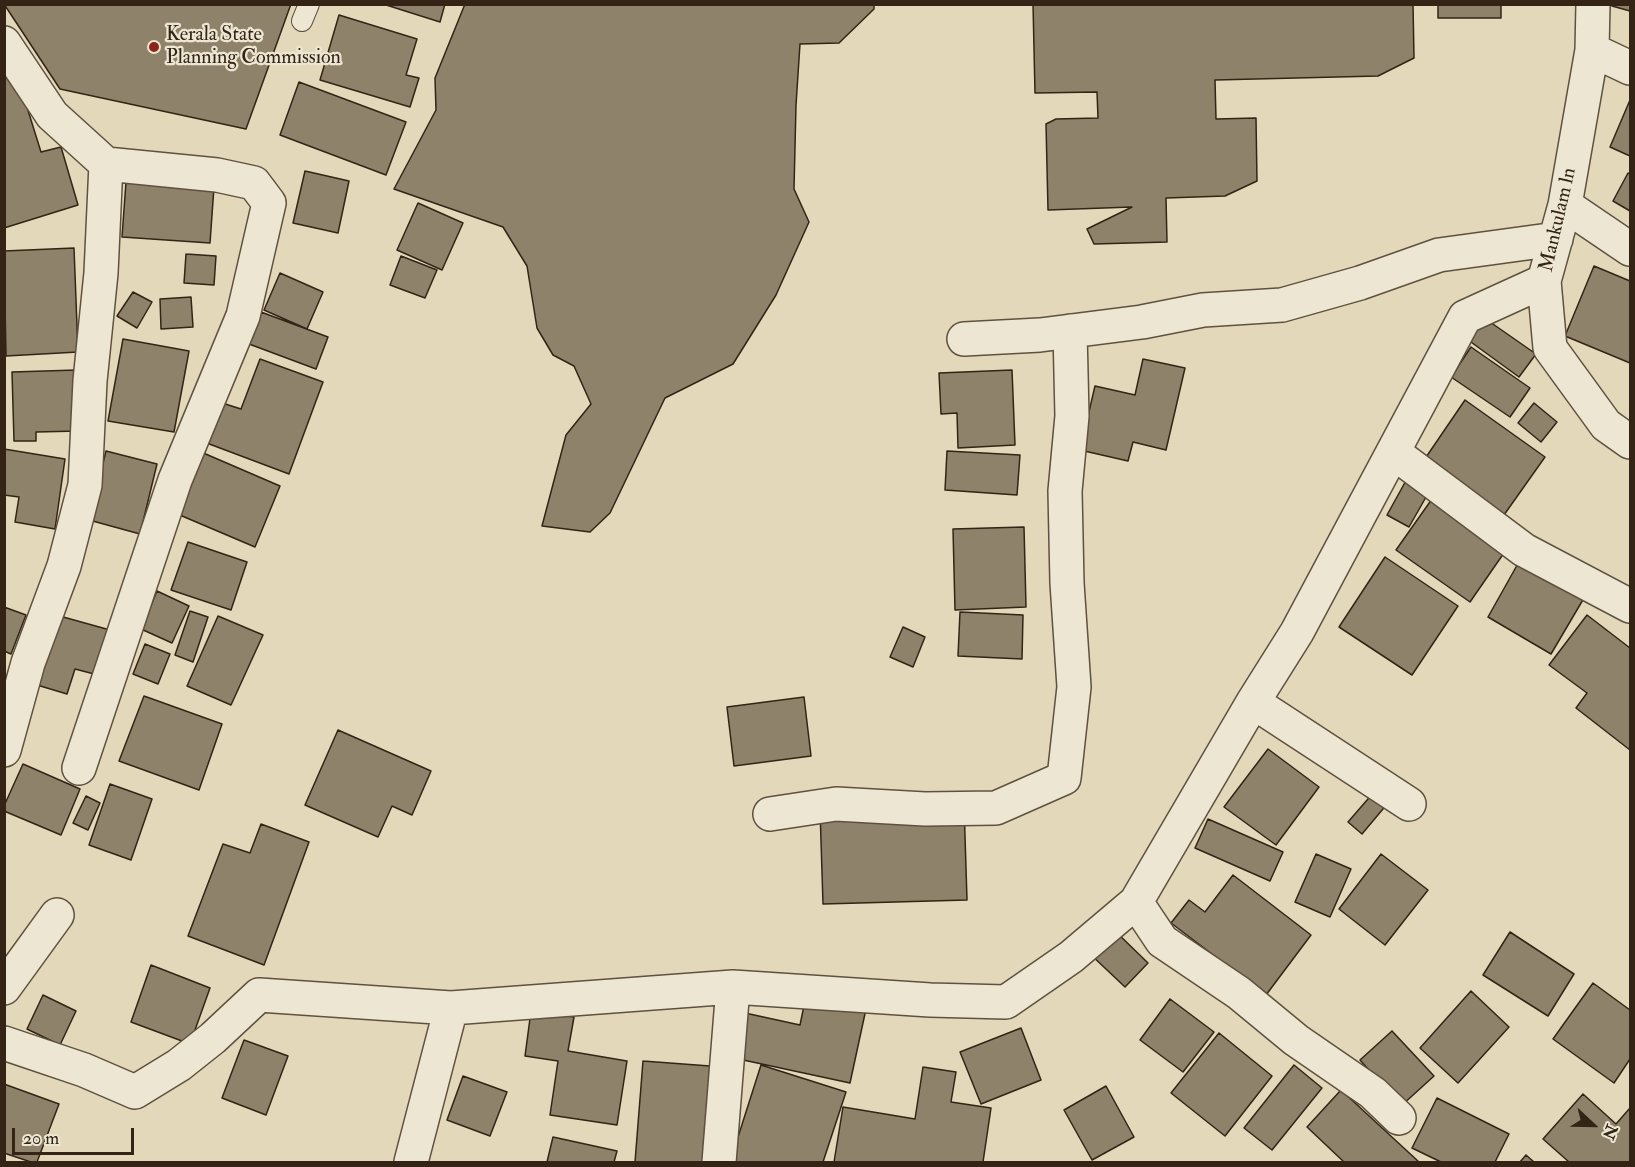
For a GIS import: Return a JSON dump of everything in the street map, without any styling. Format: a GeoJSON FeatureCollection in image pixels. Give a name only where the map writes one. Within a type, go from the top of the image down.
{"type":"FeatureCollection","features":[{"type":"Feature","properties":{"kind":"street","name":"Mankulam ln"},"geometry":{"type":"LineString","coordinates":[[1593,4],[1592,50],[1564,204],[1544,281],[1550,348],[1606,425],[1630,442]]}},
{"type":"Feature","properties":{"kind":"street"},"geometry":{"type":"LineString","coordinates":[[4,44],[52,115],[106,164],[217,175],[254,183],[269,203],[243,316],[175,480],[79,768]]}},
{"type":"Feature","properties":{"kind":"street"},"geometry":{"type":"LineString","coordinates":[[1592,50],[1630,68]]}},
{"type":"Feature","properties":{"kind":"street"},"geometry":{"type":"LineString","coordinates":[[4,750],[28,663],[64,566],[85,485],[90,381],[101,273],[106,164]]}},
{"type":"Feature","properties":{"kind":"street"},"geometry":{"type":"LineString","coordinates":[[1564,204],[1630,249]]}},
{"type":"Feature","properties":{"kind":"street"},"geometry":{"type":"LineString","coordinates":[[964,339],[1040,335],[1143,322],[1203,310],[1282,305],[1360,284],[1439,255],[1556,239]]}},
{"type":"Feature","properties":{"kind":"street"},"geometry":{"type":"LineString","coordinates":[[4,1043],[84,1070],[135,1092],[179,1065],[213,1038],[259,995],[451,1008],[733,987],[930,1000],[1006,1002],[1071,957],[1136,902],[1253,702],[1297,632],[1464,317],[1544,281]]}},
{"type":"Feature","properties":{"kind":"street"},"geometry":{"type":"LineString","coordinates":[[770,814],[836,804],[925,809],[996,808],[1064,778],[1074,687],[1067,583],[1065,491],[1072,416],[1070,331]]}},
{"type":"Feature","properties":{"kind":"street"},"geometry":{"type":"LineString","coordinates":[[1393,452],[1524,550],[1630,606]]}},
{"type":"Feature","properties":{"kind":"street"},"geometry":{"type":"LineString","coordinates":[[1253,702],[1409,804]]}},
{"type":"Feature","properties":{"kind":"street"},"geometry":{"type":"LineString","coordinates":[[1136,902],[1162,941],[1239,993],[1296,1040],[1373,1093],[1399,1118]]}},
{"type":"Feature","properties":{"kind":"street"},"geometry":{"type":"LineString","coordinates":[[4,988],[57,915]]}},
{"type":"Feature","properties":{"kind":"street"},"geometry":{"type":"LineString","coordinates":[[719,1162],[733,987]]}},
{"type":"Feature","properties":{"kind":"street"},"geometry":{"type":"LineString","coordinates":[[411,1162],[451,1008]]}},
{"type":"Feature","properties":{"kind":"building","name":"Kerala State Planning Commission"},"geometry":{"type":"Polygon","coordinates":[[[4,4],[291,4],[246,129],[60,89],[4,4]]]}},
{"type":"Feature","properties":{"kind":"building"},"geometry":{"type":"Polygon","coordinates":[[[383,4],[445,4],[440,22],[383,4]]]}},
{"type":"Feature","properties":{"kind":"building"},"geometry":{"type":"Polygon","coordinates":[[[465,4],[874,4],[874,9],[839,43],[800,44],[794,189],[809,222],[776,295],[733,364],[665,398],[610,513],[590,532],[542,526],[566,435],[591,404],[574,366],[553,355],[537,328],[527,266],[503,227],[394,189],[436,110],[435,78],[465,4]]]}},
{"type":"Feature","properties":{"kind":"building"},"geometry":{"type":"Polygon","coordinates":[[[1033,4],[1413,4],[1414,58],[1378,76],[1215,80],[1216,119],[1256,118],[1257,181],[1225,196],[1166,198],[1167,242],[1094,244],[1087,229],[1132,207],[1048,210],[1046,124],[1056,119],[1098,118],[1097,92],[1035,93],[1033,4]]]}},
{"type":"Feature","properties":{"kind":"building"},"geometry":{"type":"Polygon","coordinates":[[[1438,4],[1501,4],[1501,18],[1438,18],[1438,4]]]}},
{"type":"Feature","properties":{"kind":"building"},"geometry":{"type":"Polygon","coordinates":[[[1612,4],[1630,4],[1630,11],[1612,6],[1612,4]]]}},
{"type":"Feature","properties":{"kind":"building"},"geometry":{"type":"Polygon","coordinates":[[[339,15],[417,39],[406,75],[419,78],[410,107],[320,80],[339,15]]]}},
{"type":"Feature","properties":{"kind":"building"},"geometry":{"type":"Polygon","coordinates":[[[11,56],[41,152],[61,147],[78,205],[4,228],[4,58],[11,56]]]}},
{"type":"Feature","properties":{"kind":"building"},"geometry":{"type":"Polygon","coordinates":[[[299,82],[406,122],[386,175],[280,135],[299,82]]]}},
{"type":"Feature","properties":{"kind":"building"},"geometry":{"type":"Polygon","coordinates":[[[1630,100],[1630,156],[1610,147],[1630,100]]]}},
{"type":"Feature","properties":{"kind":"building"},"geometry":{"type":"Polygon","coordinates":[[[305,171],[349,181],[338,233],[293,223],[305,171]]]}},
{"type":"Feature","properties":{"kind":"building"},"geometry":{"type":"Polygon","coordinates":[[[1628,173],[1630,174],[1630,211],[1613,201],[1628,173]]]}},
{"type":"Feature","properties":{"kind":"building"},"geometry":{"type":"Polygon","coordinates":[[[126,182],[214,187],[210,243],[122,237],[126,182]]]}},
{"type":"Feature","properties":{"kind":"building"},"geometry":{"type":"Polygon","coordinates":[[[418,203],[463,223],[442,270],[397,250],[418,203]]]}},
{"type":"Feature","properties":{"kind":"building"},"geometry":{"type":"Polygon","coordinates":[[[74,248],[78,352],[6,356],[4,251],[74,248]]]}},
{"type":"Feature","properties":{"kind":"building"},"geometry":{"type":"Polygon","coordinates":[[[186,254],[216,256],[214,285],[184,283],[186,254]]]}},
{"type":"Feature","properties":{"kind":"building"},"geometry":{"type":"Polygon","coordinates":[[[401,256],[437,270],[425,298],[390,285],[401,256]]]}},
{"type":"Feature","properties":{"kind":"building"},"geometry":{"type":"Polygon","coordinates":[[[1594,266],[1630,281],[1630,363],[1565,336],[1594,266]]]}},
{"type":"Feature","properties":{"kind":"building"},"geometry":{"type":"Polygon","coordinates":[[[280,273],[323,292],[307,329],[264,310],[280,273]]]}},
{"type":"Feature","properties":{"kind":"building"},"geometry":{"type":"Polygon","coordinates":[[[133,292],[152,302],[137,328],[117,316],[133,292]]]}},
{"type":"Feature","properties":{"kind":"building"},"geometry":{"type":"Polygon","coordinates":[[[191,297],[193,327],[161,329],[160,299],[191,297]]]}},
{"type":"Feature","properties":{"kind":"building"},"geometry":{"type":"Polygon","coordinates":[[[261,312],[328,337],[316,369],[249,344],[261,312]]]}},
{"type":"Feature","properties":{"kind":"building"},"geometry":{"type":"Polygon","coordinates":[[[1480,315],[1536,354],[1519,377],[1464,337],[1480,315]]]}},
{"type":"Feature","properties":{"kind":"building"},"geometry":{"type":"Polygon","coordinates":[[[123,339],[189,351],[174,432],[108,421],[123,339]]]}},
{"type":"Feature","properties":{"kind":"building"},"geometry":{"type":"Polygon","coordinates":[[[1471,347],[1530,388],[1510,417],[1451,377],[1471,347]]]}},
{"type":"Feature","properties":{"kind":"building"},"geometry":{"type":"Polygon","coordinates":[[[260,359],[323,382],[289,474],[204,442],[219,402],[241,409],[260,359]]]}},
{"type":"Feature","properties":{"kind":"building"},"geometry":{"type":"Polygon","coordinates":[[[1143,359],[1185,368],[1166,450],[1133,442],[1128,461],[1080,450],[1095,386],[1135,395],[1143,359]]]}},
{"type":"Feature","properties":{"kind":"building"},"geometry":{"type":"Polygon","coordinates":[[[77,370],[78,431],[36,432],[36,441],[14,441],[12,372],[77,370]]]}},
{"type":"Feature","properties":{"kind":"building"},"geometry":{"type":"Polygon","coordinates":[[[1012,370],[1015,445],[958,448],[957,413],[941,414],[939,373],[1012,370]]]}},
{"type":"Feature","properties":{"kind":"building"},"geometry":{"type":"Polygon","coordinates":[[[1465,400],[1545,457],[1499,522],[1420,466],[1465,400]]]}},
{"type":"Feature","properties":{"kind":"building"},"geometry":{"type":"Polygon","coordinates":[[[1534,403],[1557,422],[1541,442],[1518,423],[1534,403]]]}},
{"type":"Feature","properties":{"kind":"building"},"geometry":{"type":"Polygon","coordinates":[[[4,449],[65,459],[55,529],[15,522],[19,497],[4,495],[4,449]]]}},
{"type":"Feature","properties":{"kind":"building"},"geometry":{"type":"Polygon","coordinates":[[[106,451],[157,464],[140,534],[89,520],[106,451]]]}},
{"type":"Feature","properties":{"kind":"building"},"geometry":{"type":"Polygon","coordinates":[[[947,451],[1020,455],[1017,495],[945,490],[947,451]]]}},
{"type":"Feature","properties":{"kind":"building"},"geometry":{"type":"Polygon","coordinates":[[[201,452],[280,486],[255,547],[175,513],[201,452]]]}},
{"type":"Feature","properties":{"kind":"building"},"geometry":{"type":"Polygon","coordinates":[[[1408,477],[1430,490],[1409,527],[1387,515],[1408,477]]]}},
{"type":"Feature","properties":{"kind":"building"},"geometry":{"type":"Polygon","coordinates":[[[1432,499],[1506,550],[1470,602],[1396,550],[1432,499]]]}},
{"type":"Feature","properties":{"kind":"building"},"geometry":{"type":"Polygon","coordinates":[[[1024,527],[1026,607],[955,610],[953,529],[1024,527]]]}},
{"type":"Feature","properties":{"kind":"building"},"geometry":{"type":"Polygon","coordinates":[[[188,542],[247,562],[231,610],[171,590],[188,542]]]}},
{"type":"Feature","properties":{"kind":"building"},"geometry":{"type":"Polygon","coordinates":[[[1385,557],[1458,606],[1412,675],[1339,627],[1385,557]]]}},
{"type":"Feature","properties":{"kind":"building"},"geometry":{"type":"Polygon","coordinates":[[[1520,560],[1584,598],[1551,654],[1488,617],[1520,560]]]}},
{"type":"Feature","properties":{"kind":"building"},"geometry":{"type":"Polygon","coordinates":[[[157,591],[189,606],[172,643],[141,629],[157,591]]]}},
{"type":"Feature","properties":{"kind":"building"},"geometry":{"type":"Polygon","coordinates":[[[4,607],[26,615],[11,654],[4,651],[4,607]]]}},
{"type":"Feature","properties":{"kind":"building"},"geometry":{"type":"Polygon","coordinates":[[[190,611],[208,617],[193,662],[175,655],[190,611]]]}},
{"type":"Feature","properties":{"kind":"building"},"geometry":{"type":"Polygon","coordinates":[[[960,612],[1023,615],[1022,659],[958,656],[960,612]]]}},
{"type":"Feature","properties":{"kind":"building"},"geometry":{"type":"Polygon","coordinates":[[[56,615],[110,630],[98,675],[75,669],[67,694],[37,685],[56,615]]]}},
{"type":"Feature","properties":{"kind":"building"},"geometry":{"type":"Polygon","coordinates":[[[1587,615],[1630,648],[1630,750],[1576,708],[1587,693],[1549,665],[1587,615]]]}},
{"type":"Feature","properties":{"kind":"building"},"geometry":{"type":"Polygon","coordinates":[[[218,616],[263,635],[231,705],[187,686],[218,616]]]}},
{"type":"Feature","properties":{"kind":"building"},"geometry":{"type":"Polygon","coordinates":[[[903,627],[925,637],[913,667],[890,657],[903,627]]]}},
{"type":"Feature","properties":{"kind":"building"},"geometry":{"type":"Polygon","coordinates":[[[145,644],[170,654],[158,684],[133,674],[145,644]]]}},
{"type":"Feature","properties":{"kind":"building"},"geometry":{"type":"Polygon","coordinates":[[[144,696],[222,724],[199,790],[119,761],[144,696]]]}},
{"type":"Feature","properties":{"kind":"building"},"geometry":{"type":"Polygon","coordinates":[[[804,697],[811,756],[734,766],[727,707],[804,697]]]}},
{"type":"Feature","properties":{"kind":"building"},"geometry":{"type":"Polygon","coordinates":[[[338,730],[431,771],[412,815],[392,806],[378,837],[305,805],[338,730]]]}},
{"type":"Feature","properties":{"kind":"building"},"geometry":{"type":"Polygon","coordinates":[[[1268,749],[1319,787],[1276,845],[1224,807],[1268,749]]]}},
{"type":"Feature","properties":{"kind":"building"},"geometry":{"type":"Polygon","coordinates":[[[23,764],[80,789],[61,835],[4,811],[4,806],[23,764]]]}},
{"type":"Feature","properties":{"kind":"building"},"geometry":{"type":"Polygon","coordinates":[[[110,784],[152,799],[131,860],[89,845],[110,784]]]}},
{"type":"Feature","properties":{"kind":"building"},"geometry":{"type":"Polygon","coordinates":[[[1374,792],[1388,803],[1362,834],[1348,822],[1374,792]]]}},
{"type":"Feature","properties":{"kind":"building"},"geometry":{"type":"Polygon","coordinates":[[[86,796],[100,803],[88,830],[73,823],[86,796]]]}},
{"type":"Feature","properties":{"kind":"building"},"geometry":{"type":"Polygon","coordinates":[[[964,804],[967,900],[823,904],[820,809],[964,804]]]}},
{"type":"Feature","properties":{"kind":"building"},"geometry":{"type":"Polygon","coordinates":[[[1208,819],[1283,852],[1270,881],[1195,848],[1208,819]]]}},
{"type":"Feature","properties":{"kind":"building"},"geometry":{"type":"Polygon","coordinates":[[[261,824],[309,842],[264,965],[188,936],[223,844],[250,853],[261,824]]]}},
{"type":"Feature","properties":{"kind":"building"},"geometry":{"type":"Polygon","coordinates":[[[1316,854],[1351,869],[1330,917],[1295,902],[1316,854]]]}},
{"type":"Feature","properties":{"kind":"building"},"geometry":{"type":"Polygon","coordinates":[[[1381,854],[1428,890],[1385,945],[1339,909],[1381,854]]]}},
{"type":"Feature","properties":{"kind":"building"},"geometry":{"type":"Polygon","coordinates":[[[1233,875],[1311,935],[1266,995],[1171,923],[1189,900],[1205,912],[1233,875]]]}},
{"type":"Feature","properties":{"kind":"building"},"geometry":{"type":"Polygon","coordinates":[[[1113,929],[1148,963],[1125,987],[1089,953],[1113,929]]]}},
{"type":"Feature","properties":{"kind":"building"},"geometry":{"type":"Polygon","coordinates":[[[1510,932],[1574,974],[1548,1016],[1483,975],[1510,932]]]}},
{"type":"Feature","properties":{"kind":"building"},"geometry":{"type":"Polygon","coordinates":[[[151,965],[210,988],[190,1044],[131,1022],[151,965]]]}},
{"type":"Feature","properties":{"kind":"building"},"geometry":{"type":"Polygon","coordinates":[[[1593,983],[1630,1010],[1630,1059],[1614,1083],[1553,1039],[1593,983]]]}},
{"type":"Feature","properties":{"kind":"building"},"geometry":{"type":"Polygon","coordinates":[[[1471,991],[1509,1027],[1458,1083],[1420,1048],[1471,991]]]}},
{"type":"Feature","properties":{"kind":"building"},"geometry":{"type":"Polygon","coordinates":[[[43,995],[76,1011],[60,1045],[27,1029],[43,995]]]}},
{"type":"Feature","properties":{"kind":"building"},"geometry":{"type":"Polygon","coordinates":[[[806,996],[866,1009],[850,1083],[734,1058],[745,1013],[800,1025],[806,996]]]}},
{"type":"Feature","properties":{"kind":"building"},"geometry":{"type":"Polygon","coordinates":[[[1170,999],[1214,1032],[1183,1072],[1140,1040],[1170,999]]]}},
{"type":"Feature","properties":{"kind":"building"},"geometry":{"type":"Polygon","coordinates":[[[531,1011],[574,1017],[568,1051],[627,1061],[617,1125],[550,1115],[558,1061],[525,1056],[531,1011]]]}},
{"type":"Feature","properties":{"kind":"building"},"geometry":{"type":"Polygon","coordinates":[[[1021,1028],[1041,1080],[981,1104],[960,1052],[1021,1028]]]}},
{"type":"Feature","properties":{"kind":"building"},"geometry":{"type":"Polygon","coordinates":[[[1392,1031],[1434,1076],[1401,1106],[1360,1060],[1392,1031]]]}},
{"type":"Feature","properties":{"kind":"building"},"geometry":{"type":"Polygon","coordinates":[[[1219,1033],[1272,1076],[1225,1136],[1171,1093],[1219,1033]]]}},
{"type":"Feature","properties":{"kind":"building"},"geometry":{"type":"Polygon","coordinates":[[[244,1040],[288,1056],[266,1115],[222,1098],[244,1040]]]}},
{"type":"Feature","properties":{"kind":"building"},"geometry":{"type":"Polygon","coordinates":[[[643,1061],[710,1066],[703,1162],[635,1162],[643,1061]]]}},
{"type":"Feature","properties":{"kind":"building"},"geometry":{"type":"Polygon","coordinates":[[[761,1065],[846,1092],[823,1162],[730,1162],[761,1065]]]}},
{"type":"Feature","properties":{"kind":"building"},"geometry":{"type":"Polygon","coordinates":[[[1294,1065],[1322,1088],[1272,1150],[1244,1128],[1294,1065]]]}},
{"type":"Feature","properties":{"kind":"building"},"geometry":{"type":"Polygon","coordinates":[[[923,1067],[956,1072],[951,1102],[991,1108],[983,1162],[834,1162],[843,1107],[915,1119],[923,1067]]]}},
{"type":"Feature","properties":{"kind":"building"},"geometry":{"type":"Polygon","coordinates":[[[463,1076],[507,1092],[490,1136],[447,1120],[463,1076]]]}},
{"type":"Feature","properties":{"kind":"building"},"geometry":{"type":"Polygon","coordinates":[[[4,1084],[59,1104],[37,1162],[4,1153],[4,1084]]]}},
{"type":"Feature","properties":{"kind":"building"},"geometry":{"type":"Polygon","coordinates":[[[1106,1086],[1134,1137],[1092,1160],[1064,1110],[1106,1086]]]}},
{"type":"Feature","properties":{"kind":"building"},"geometry":{"type":"Polygon","coordinates":[[[1341,1090],[1419,1162],[1344,1162],[1307,1127],[1341,1090]]]}},
{"type":"Feature","properties":{"kind":"building"},"geometry":{"type":"Polygon","coordinates":[[[1583,1094],[1616,1124],[1630,1108],[1630,1162],[1569,1162],[1543,1139],[1583,1094]]]}},
{"type":"Feature","properties":{"kind":"building"},"geometry":{"type":"Polygon","coordinates":[[[1437,1098],[1509,1134],[1495,1162],[1441,1162],[1412,1148],[1437,1098]]]}},
{"type":"Feature","properties":{"kind":"building"},"geometry":{"type":"Polygon","coordinates":[[[553,1137],[617,1151],[614,1162],[547,1162],[553,1137]]]}},
{"type":"Feature","properties":{"kind":"building"},"geometry":{"type":"Polygon","coordinates":[[[1526,1155],[1534,1162],[1520,1162],[1526,1155]]]}},
{"type":"Feature","properties":{"kind":"place","name":"Kerala State Planning Commission"},"geometry":{"type":"Point","coordinates":[154,47]}}]}
